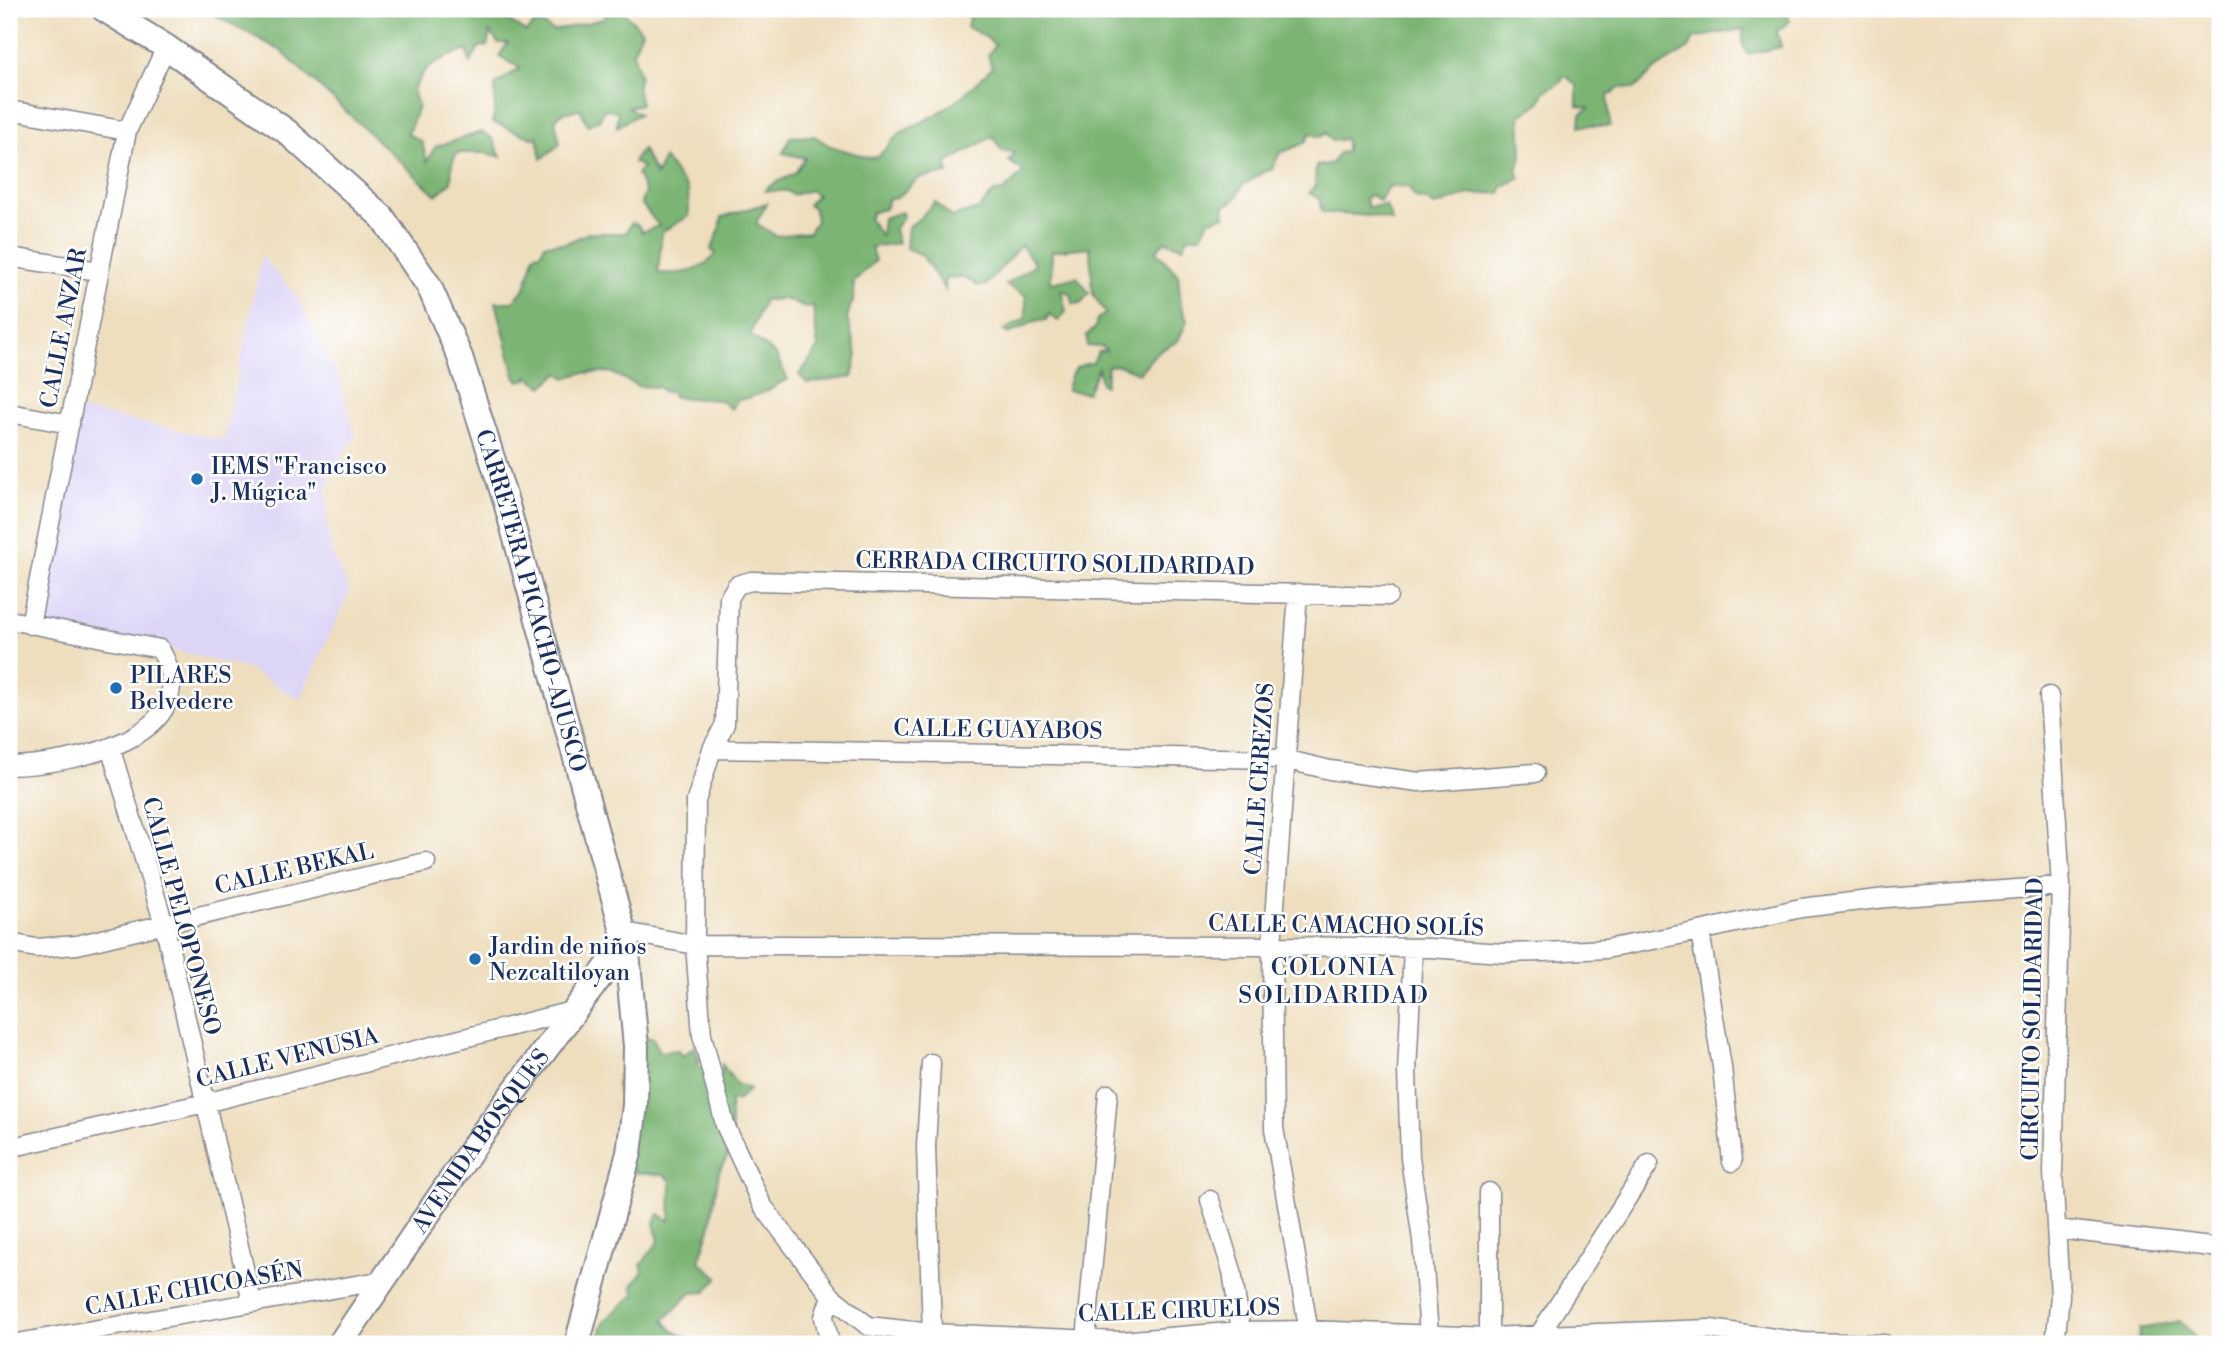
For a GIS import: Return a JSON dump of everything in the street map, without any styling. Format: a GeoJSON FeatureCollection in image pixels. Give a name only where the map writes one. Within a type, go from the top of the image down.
{"type":"FeatureCollection","features":[{"type":"Feature","properties":{"kind":"main road","name":"CARRETERA PICACHO-AJUSCO"},"geometry":{"type":"LineString","coordinates":[[104,9],[166,47],[286,131],[382,217],[429,286],[460,357],[506,502],[626,937],[636,1046],[634,1117],[629,1153],[577,1344]]}},
{"type":"Feature","properties":{"kind":"main road","name":"AVENIDA BOSQUES"},"geometry":{"type":"LineString","coordinates":[[340,1344],[480,1137],[576,1010],[626,937]]}},
{"type":"Feature","properties":{"kind":"street","name":"CALLE ANZAR"},"geometry":{"type":"LineString","coordinates":[[30,625],[127,131],[166,47]]}},
{"type":"Feature","properties":{"kind":"street"},"geometry":{"type":"LineString","coordinates":[[9,110],[127,131]]}},
{"type":"Feature","properties":{"kind":"street"},"geometry":{"type":"LineString","coordinates":[[9,257],[99,271]]}},
{"type":"Feature","properties":{"kind":"street"},"geometry":{"type":"LineString","coordinates":[[9,413],[70,424]]}},
{"type":"Feature","properties":{"kind":"street","name":"CERRADA CIRCUITO SOLIDARIDAD"},"geometry":{"type":"LineString","coordinates":[[729,598],[737,585],[751,581],[1388,596]]}},
{"type":"Feature","properties":{"kind":"street","name":"CALLE CEREZOS"},"geometry":{"type":"LineString","coordinates":[[1298,593],[1272,946],[1273,1128],[1309,1337]]}},
{"type":"Feature","properties":{"kind":"street","name":"CALLE CIRUELOS"},"geometry":{"type":"LineString","coordinates":[[729,598],[725,724],[712,749],[696,801],[695,945],[702,1035],[725,1125],[762,1205],[831,1296],[872,1328],[1120,1341],[1241,1331],[1309,1337],[1489,1337],[1710,1329],[1803,1342],[1884,1344]]}},
{"type":"Feature","properties":{"kind":"street"},"geometry":{"type":"LineString","coordinates":[[9,620],[160,649],[170,667],[170,690],[165,706],[143,731],[86,755],[38,765],[9,766]]}},
{"type":"Feature","properties":{"kind":"street","name":"CIRCUITO SOLIDARIDAD"},"geometry":{"type":"LineString","coordinates":[[2049,696],[2061,886],[2053,1122],[2060,1296],[2055,1344]]}},
{"type":"Feature","properties":{"kind":"street","name":"CALLE PELOPONESO"},"geometry":{"type":"LineString","coordinates":[[110,747],[164,924],[252,1302]]}},
{"type":"Feature","properties":{"kind":"street","name":"CALLE GUAYABOS"},"geometry":{"type":"LineString","coordinates":[[712,749],[1284,759],[1330,770],[1419,782],[1535,774]]}},
{"type":"Feature","properties":{"kind":"street","name":"CALLE BEKAL"},"geometry":{"type":"LineString","coordinates":[[9,943],[36,948],[77,945],[426,862]]}},
{"type":"Feature","properties":{"kind":"street","name":"CALLE CAMACHO SOLÍS"},"geometry":{"type":"LineString","coordinates":[[626,937],[695,945],[1272,946],[1413,948],[1503,953],[1606,949],[1801,908],[1886,898],[2061,886]]}},
{"type":"Feature","properties":{"kind":"street"},"geometry":{"type":"LineString","coordinates":[[1700,931],[1722,1067],[1732,1162]]}},
{"type":"Feature","properties":{"kind":"street"},"geometry":{"type":"LineString","coordinates":[[1413,948],[1407,1072],[1410,1158],[1422,1240],[1429,1335]]}},
{"type":"Feature","properties":{"kind":"street","name":"CALLE VENUSIA"},"geometry":{"type":"LineString","coordinates":[[9,1149],[576,1010]]}},
{"type":"Feature","properties":{"kind":"street"},"geometry":{"type":"LineString","coordinates":[[931,1063],[926,1146],[932,1333]]}},
{"type":"Feature","properties":{"kind":"street"},"geometry":{"type":"LineString","coordinates":[[1086,1340],[1108,1094]]}},
{"type":"Feature","properties":{"kind":"street"},"geometry":{"type":"LineString","coordinates":[[1539,1335],[1649,1164]]}},
{"type":"Feature","properties":{"kind":"street"},"geometry":{"type":"LineString","coordinates":[[1489,1192],[1489,1337]]}},
{"type":"Feature","properties":{"kind":"street"},"geometry":{"type":"LineString","coordinates":[[1210,1200],[1232,1271],[1241,1331]]}},
{"type":"Feature","properties":{"kind":"street"},"geometry":{"type":"LineString","coordinates":[[2056,1229],[2220,1248]]}},
{"type":"Feature","properties":{"kind":"street","name":"CALLE CHICOASÉN"},"geometry":{"type":"LineString","coordinates":[[11,1344],[385,1280]]}},
{"type":"Feature","properties":{"kind":"street"},"geometry":{"type":"LineString","coordinates":[[830,1344],[824,1317],[831,1296]]}},
{"type":"Feature","properties":{"kind":"shaded area","name":"IEMS \"Francisco J. Múgica\""},"geometry":{"type":"Polygon","coordinates":[[[262,256],[296,296],[320,340],[338,375],[356,436],[335,465],[327,492],[327,520],[332,554],[350,591],[300,700],[248,669],[161,647],[33,623],[77,409],[224,440],[262,256]]]}},
{"type":"Feature","properties":{"kind":"green space"},"geometry":{"type":"Polygon","coordinates":[[[204,9],[520,9],[505,19],[526,32],[538,21],[553,31],[603,19],[609,9],[614,9],[627,16],[642,31],[633,52],[640,76],[637,88],[641,104],[628,107],[639,114],[617,127],[618,111],[604,109],[600,119],[588,125],[580,109],[562,113],[555,120],[560,144],[541,159],[537,137],[532,138],[492,122],[495,111],[495,85],[520,68],[499,56],[508,43],[498,43],[490,32],[487,46],[479,47],[470,63],[467,50],[444,58],[425,70],[413,90],[418,106],[408,134],[422,142],[427,162],[435,147],[481,132],[492,138],[501,157],[487,153],[457,153],[452,163],[451,182],[436,195],[280,50],[204,9]]]}},
{"type":"Feature","properties":{"kind":"green space"},"geometry":{"type":"Polygon","coordinates":[[[969,9],[1785,9],[1790,21],[1777,31],[1781,47],[1747,54],[1742,43],[1744,29],[1694,38],[1689,48],[1657,68],[1634,89],[1620,87],[1608,95],[1610,126],[1580,126],[1581,114],[1589,108],[1577,106],[1577,86],[1566,76],[1562,77],[1562,81],[1544,92],[1539,103],[1520,116],[1522,155],[1517,170],[1520,178],[1503,186],[1500,193],[1470,194],[1435,206],[1416,198],[1408,187],[1388,186],[1380,201],[1371,195],[1365,198],[1368,207],[1386,205],[1392,221],[1322,212],[1319,198],[1309,193],[1315,186],[1316,166],[1331,164],[1339,153],[1346,152],[1346,139],[1332,141],[1326,133],[1320,137],[1310,133],[1305,143],[1280,153],[1271,170],[1262,172],[1243,184],[1236,198],[1225,206],[1224,216],[1209,220],[1201,236],[1188,237],[1183,247],[1165,241],[1156,251],[1178,275],[1181,306],[1187,321],[1178,341],[1156,353],[1139,373],[1119,365],[1108,366],[1105,386],[1101,384],[1098,368],[1087,393],[1067,390],[1077,367],[1093,363],[1098,352],[1106,351],[1102,347],[1087,346],[1087,335],[1095,328],[1097,319],[1106,314],[1093,294],[1090,247],[1052,251],[1051,283],[1077,277],[1089,293],[1081,303],[1073,304],[1071,294],[1061,290],[1066,312],[1058,321],[1049,314],[1046,320],[1035,321],[1009,334],[1003,331],[1026,318],[1026,296],[1006,285],[1035,264],[1021,245],[986,285],[978,286],[965,279],[951,279],[946,276],[945,290],[922,255],[906,248],[908,227],[935,202],[951,217],[979,209],[994,192],[1003,191],[1024,172],[1009,161],[1015,152],[1002,151],[993,136],[947,163],[948,173],[919,178],[897,198],[888,199],[885,209],[872,212],[869,219],[881,236],[883,218],[902,212],[903,216],[894,230],[898,243],[871,247],[875,261],[854,281],[853,302],[847,318],[857,355],[852,377],[807,383],[799,375],[818,349],[813,306],[805,308],[785,299],[764,300],[750,335],[776,355],[788,380],[760,394],[737,400],[732,409],[720,400],[673,397],[672,393],[658,387],[638,386],[610,372],[581,373],[566,378],[558,373],[543,387],[528,376],[528,379],[519,381],[515,376],[496,302],[513,302],[525,288],[535,254],[541,253],[545,244],[566,243],[589,233],[626,233],[631,223],[638,225],[642,232],[659,226],[641,203],[645,192],[637,174],[643,167],[633,162],[642,149],[656,175],[664,158],[688,190],[689,216],[662,232],[658,273],[690,271],[704,265],[716,253],[711,250],[722,217],[767,203],[756,223],[776,236],[809,232],[816,221],[814,208],[808,205],[817,195],[810,190],[793,195],[787,191],[765,191],[795,173],[805,158],[783,153],[790,137],[814,136],[830,146],[870,158],[878,157],[900,133],[936,115],[961,97],[992,68],[988,55],[995,45],[967,27],[969,9]]]}},
{"type":"Feature","properties":{"kind":"green space"},"geometry":{"type":"Polygon","coordinates":[[[653,1038],[659,1052],[678,1050],[683,1056],[695,1046],[700,1062],[696,1063],[701,1068],[710,1068],[720,1078],[722,1064],[737,1085],[750,1089],[738,1100],[730,1101],[732,1149],[719,1171],[710,1228],[699,1261],[718,1277],[706,1292],[691,1293],[664,1320],[673,1331],[699,1344],[597,1344],[604,1321],[635,1294],[632,1286],[643,1271],[641,1265],[659,1241],[654,1224],[659,1214],[670,1221],[671,1181],[665,1175],[637,1173],[620,1162],[621,1096],[616,1084],[618,1076],[626,1074],[623,1057],[627,1056],[635,1039],[653,1038]]]}},
{"type":"Feature","properties":{"kind":"green space"},"geometry":{"type":"Polygon","coordinates":[[[2180,1321],[2201,1344],[2138,1344],[2139,1329],[2180,1321]]]}},
{"type":"Feature","properties":{"kind":"place","name":"IEMS \"Francisco J. Múgica\""},"geometry":{"type":"Point","coordinates":[197,479]}},
{"type":"Feature","properties":{"kind":"place","name":"PILARES Belvedere"},"geometry":{"type":"Point","coordinates":[116,688]}},
{"type":"Feature","properties":{"kind":"place","name":"Jardin de niños Nezcaltiloyan"},"geometry":{"type":"Point","coordinates":[475,959]}},
{"type":"Feature","properties":{"kind":"district","name":"COLONIA SOLIDARIDAD"},"geometry":{"type":"Point","coordinates":[1334,981]}}]}
